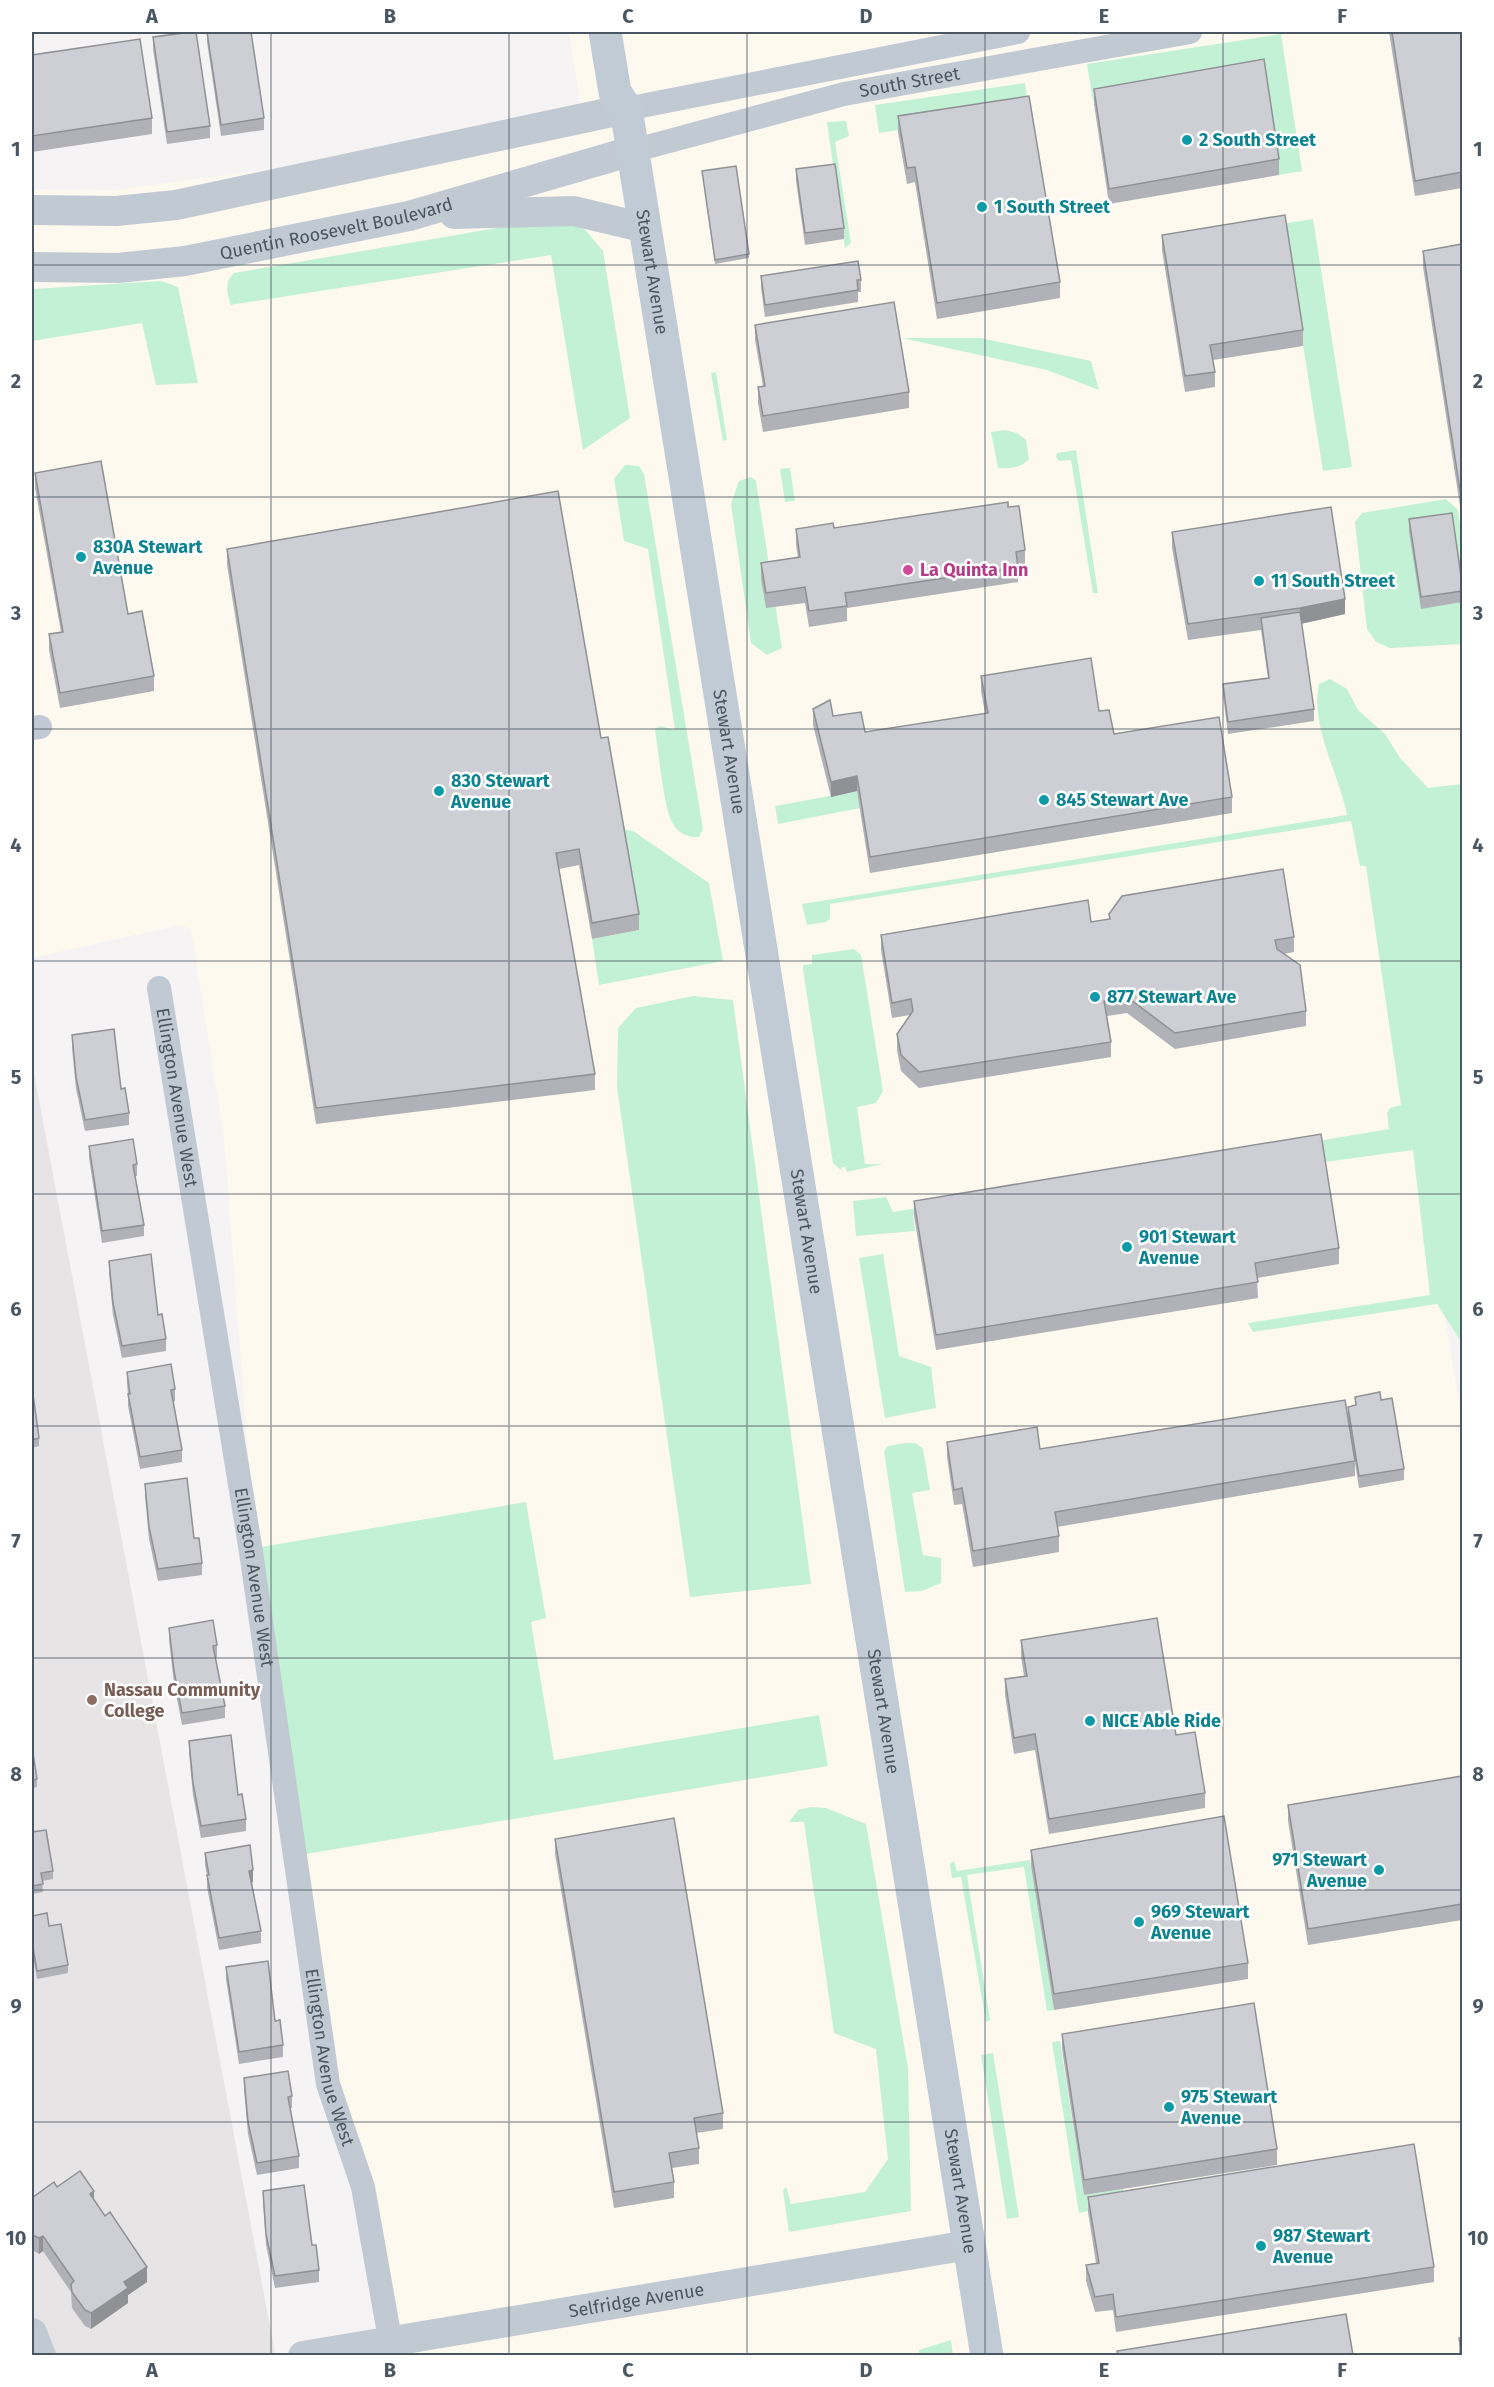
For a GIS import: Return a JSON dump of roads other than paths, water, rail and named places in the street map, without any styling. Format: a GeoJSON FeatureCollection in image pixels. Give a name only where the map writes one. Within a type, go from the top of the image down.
{"type":"FeatureCollection","features":[{"type":"Feature","properties":{"kind":"main road","name":"Stewart Avenue"},"geometry":{"type":"LineString","coordinates":[[605,32],[615,92],[626,109],[987,2355]]}},
{"type":"Feature","properties":{"kind":"main road","name":"Stewart Avenue"},"geometry":{"type":"LineString","coordinates":[[626,109],[637,84],[628,32]]}},
{"type":"Feature","properties":{"kind":"street","name":"South Street"},"geometry":{"type":"LineString","coordinates":[[626,109],[1018,32]]}},
{"type":"Feature","properties":{"kind":"street","name":"South Street"},"geometry":{"type":"LineString","coordinates":[[632,151],[844,94],[1190,32]]}},
{"type":"Feature","properties":{"kind":"street"},"geometry":{"type":"LineString","coordinates":[[32,210],[116,211],[176,205],[626,109]]}},
{"type":"Feature","properties":{"kind":"street","name":"Quentin Roosevelt Boulevard"},"geometry":{"type":"LineString","coordinates":[[32,267],[118,268],[185,261],[409,216],[632,151]]}},
{"type":"Feature","properties":{"kind":"street"},"geometry":{"type":"LineString","coordinates":[[409,216],[574,211],[645,228]]}},
{"type":"Feature","properties":{"kind":"street","name":"Ellington Avenue West"},"geometry":{"type":"LineString","coordinates":[[159,988],[251,1552],[328,2084],[363,2187],[392,2348]]}},
{"type":"Feature","properties":{"kind":"street","name":"Selfridge Avenue"},"geometry":{"type":"LineString","coordinates":[[303,2355],[392,2348],[969,2245]]}},
{"type":"Feature","properties":{"kind":"street"},"geometry":{"type":"LineString","coordinates":[[32,2333],[41,2355]]}},
{"type":"Feature","properties":{"kind":"place","name":"2 South Street"},"geometry":{"type":"Point","coordinates":[1187,140]}},
{"type":"Feature","properties":{"kind":"place","name":"1 South Street"},"geometry":{"type":"Point","coordinates":[982,207]}},
{"type":"Feature","properties":{"kind":"place","name":"830A Stewart Avenue"},"geometry":{"type":"Point","coordinates":[81,557]}},
{"type":"Feature","properties":{"kind":"place","name":"La Quinta Inn"},"geometry":{"type":"Point","coordinates":[908,570]}},
{"type":"Feature","properties":{"kind":"place","name":"11 South Street"},"geometry":{"type":"Point","coordinates":[1259,581]}},
{"type":"Feature","properties":{"kind":"place","name":"830 Stewart Avenue"},"geometry":{"type":"Point","coordinates":[439,791]}},
{"type":"Feature","properties":{"kind":"place","name":"845 Stewart Ave"},"geometry":{"type":"Point","coordinates":[1044,800]}},
{"type":"Feature","properties":{"kind":"place","name":"877 Stewart Ave"},"geometry":{"type":"Point","coordinates":[1095,997]}},
{"type":"Feature","properties":{"kind":"place","name":"901 Stewart Avenue"},"geometry":{"type":"Point","coordinates":[1127,1247]}},
{"type":"Feature","properties":{"kind":"place","name":"Nassau Community College"},"geometry":{"type":"Point","coordinates":[92,1700]}},
{"type":"Feature","properties":{"kind":"place","name":"NICE Able Ride"},"geometry":{"type":"Point","coordinates":[1090,1721]}},
{"type":"Feature","properties":{"kind":"place","name":"971 Stewart Avenue"},"geometry":{"type":"Point","coordinates":[1379,1870]}},
{"type":"Feature","properties":{"kind":"place","name":"969 Stewart Avenue"},"geometry":{"type":"Point","coordinates":[1139,1922]}},
{"type":"Feature","properties":{"kind":"place","name":"975 Stewart Avenue"},"geometry":{"type":"Point","coordinates":[1169,2107]}},
{"type":"Feature","properties":{"kind":"place","name":"987 Stewart Avenue"},"geometry":{"type":"Point","coordinates":[1261,2246]}}]}
